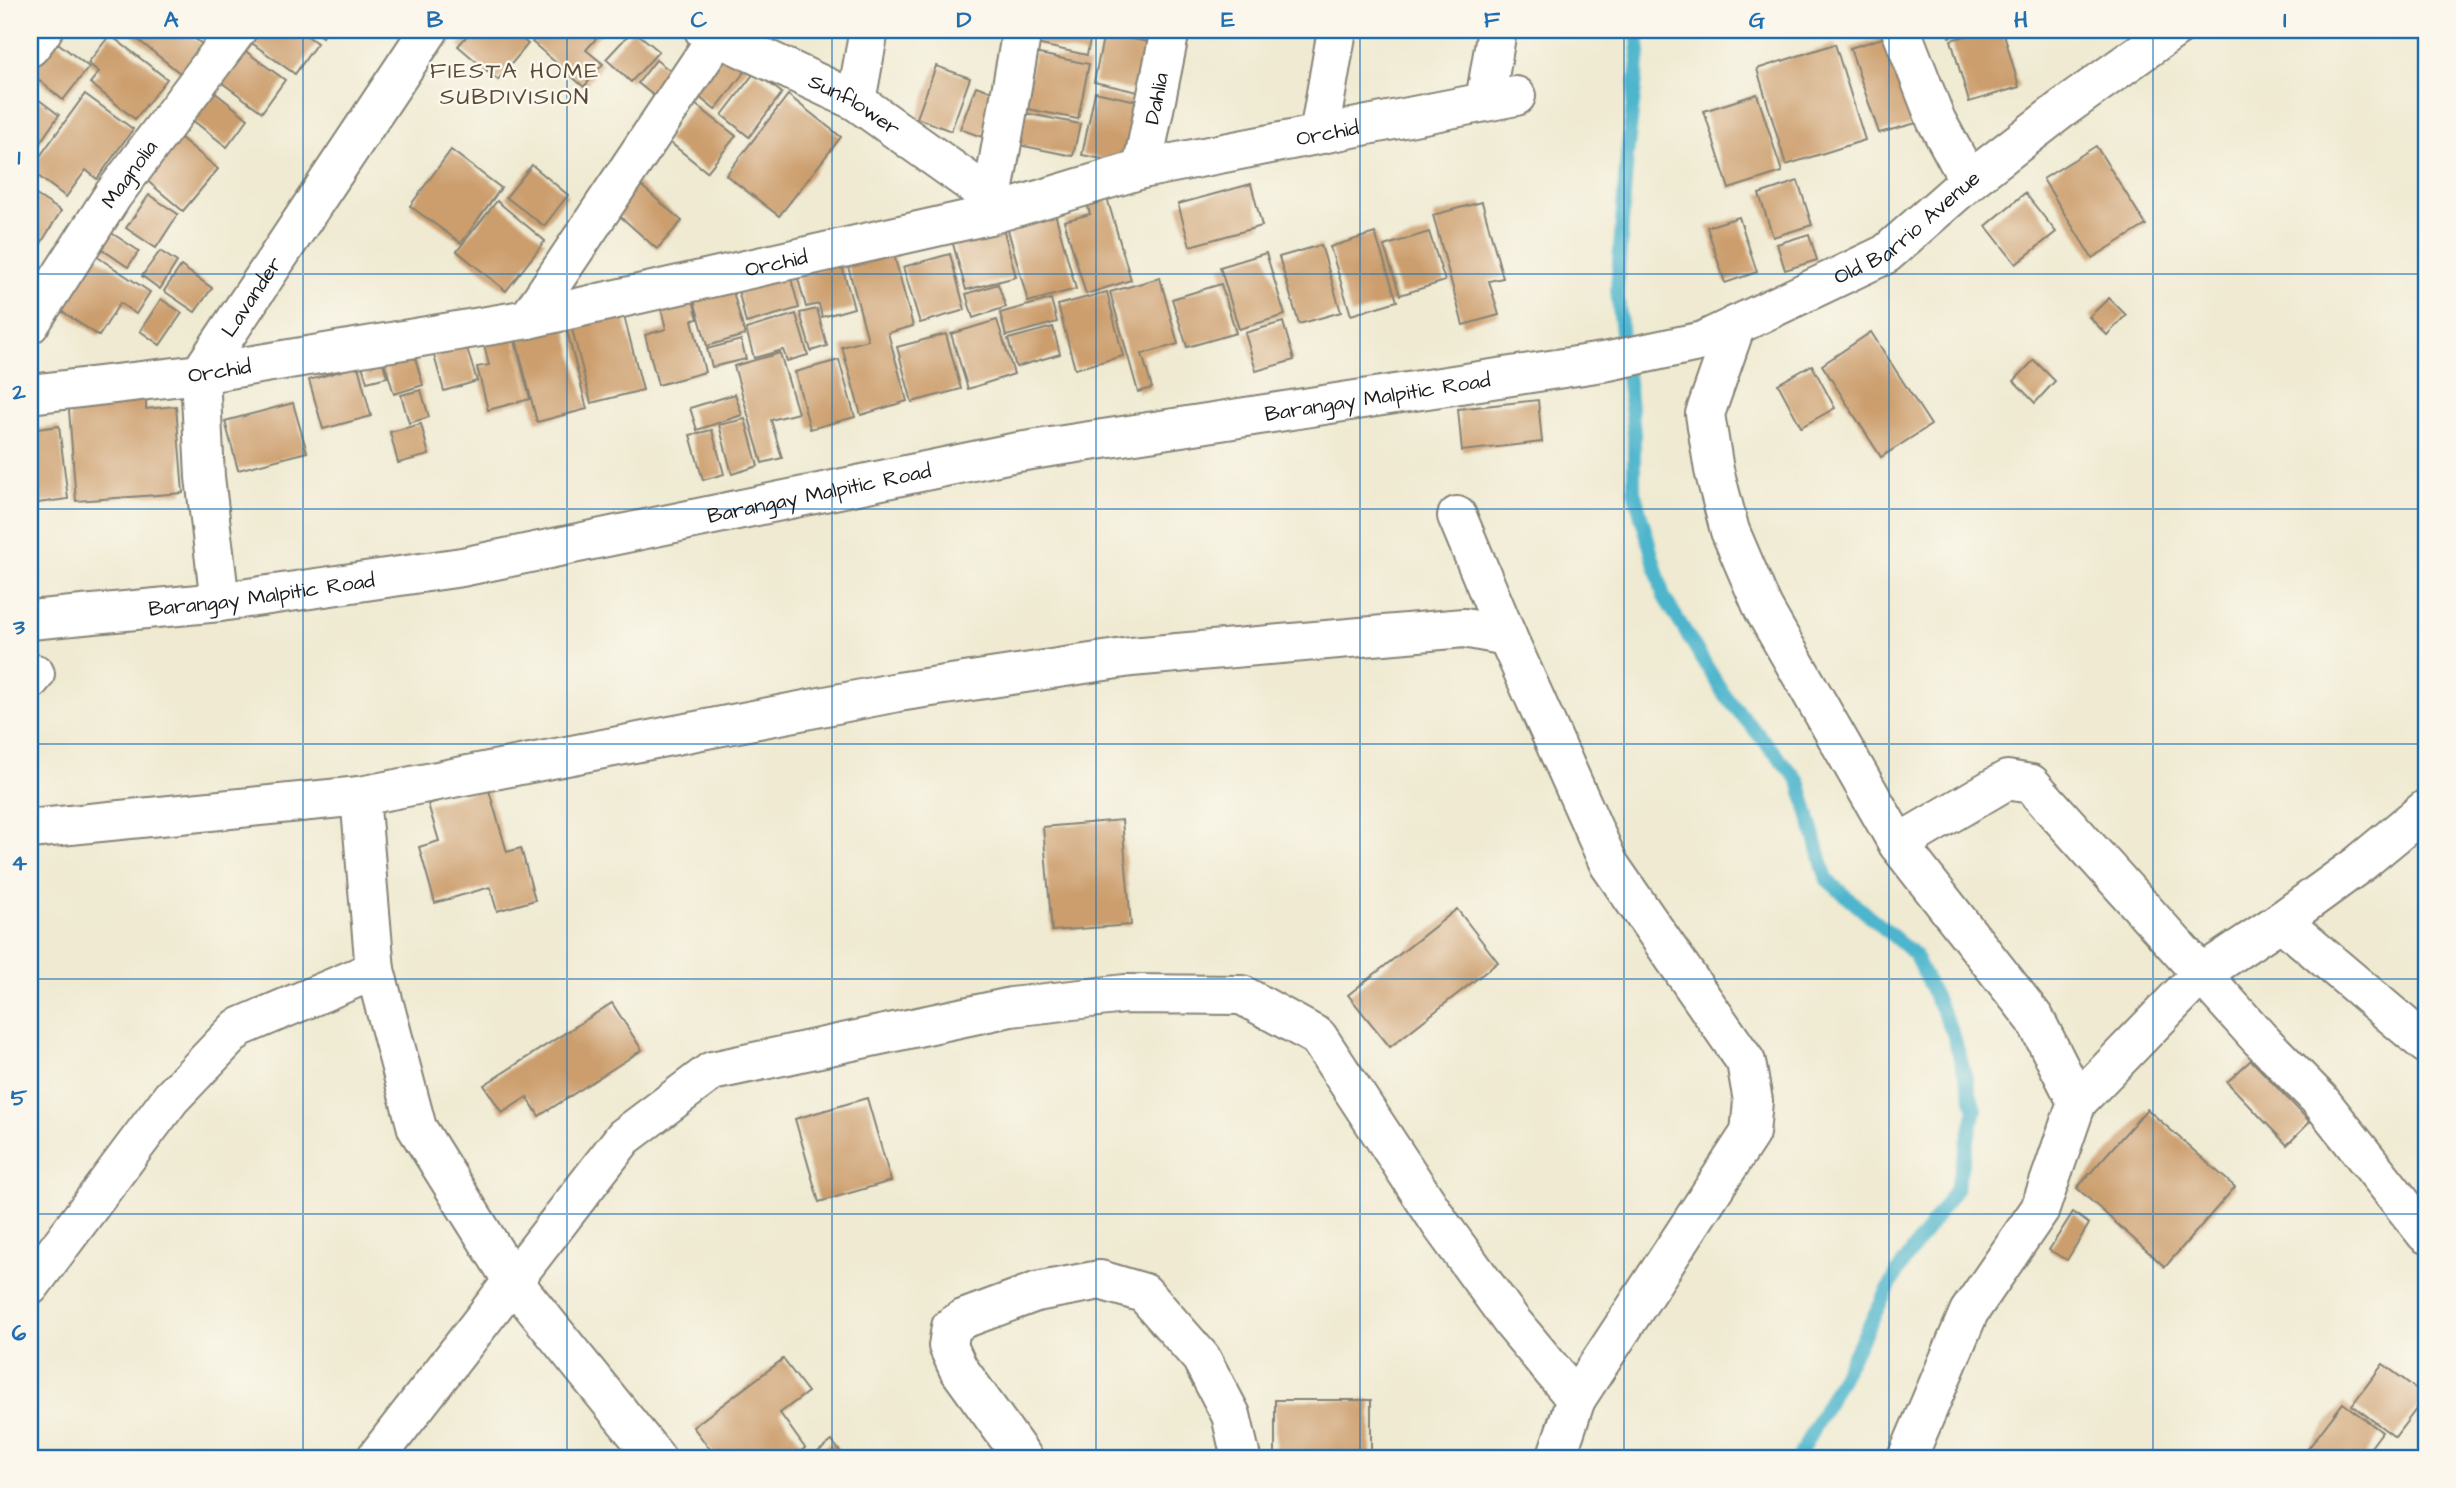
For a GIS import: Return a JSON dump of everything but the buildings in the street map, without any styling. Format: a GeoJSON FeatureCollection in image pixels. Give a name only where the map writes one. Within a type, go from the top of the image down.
{"type":"FeatureCollection","features":[{"type":"Feature","properties":{"kind":"street"},"geometry":{"type":"LineString","coordinates":[[30,47],[43,30]]}},
{"type":"Feature","properties":{"kind":"street","name":"Magnolia"},"geometry":{"type":"LineString","coordinates":[[30,324],[113,195],[237,30]]}},
{"type":"Feature","properties":{"kind":"street","name":"Lavander"},"geometry":{"type":"LineString","coordinates":[[200,374],[429,30]]}},
{"type":"Feature","properties":{"kind":"street"},"geometry":{"type":"LineString","coordinates":[[856,101],[869,30]]}},
{"type":"Feature","properties":{"kind":"street"},"geometry":{"type":"LineString","coordinates":[[990,207],[1022,30]]}},
{"type":"Feature","properties":{"kind":"street","name":"Dahlia"},"geometry":{"type":"LineString","coordinates":[[1142,169],[1170,30]]}},
{"type":"Feature","properties":{"kind":"street"},"geometry":{"type":"LineString","coordinates":[[1319,134],[1337,30]]}},
{"type":"Feature","properties":{"kind":"street","name":"Orchid"},"geometry":{"type":"LineString","coordinates":[[30,394],[200,374],[528,319],[1142,169],[1500,98],[1497,30]]}},
{"type":"Feature","properties":{"kind":"street"},"geometry":{"type":"LineString","coordinates":[[1901,30],[1936,120],[1969,181]]}},
{"type":"Feature","properties":{"kind":"street","name":"Old Barrio Avenue"},"geometry":{"type":"LineString","coordinates":[[1609,361],[1720,333],[1886,254],[1969,181],[2062,109],[2173,30]]}},
{"type":"Feature","properties":{"kind":"street"},"geometry":{"type":"LineString","coordinates":[[528,319],[713,32]]}},
{"type":"Feature","properties":{"kind":"street","name":"Sunflower"},"geometry":{"type":"LineString","coordinates":[[713,32],[856,101],[990,207]]}},
{"type":"Feature","properties":{"kind":"street"},"geometry":{"type":"LineString","coordinates":[[1720,333],[1705,414],[1714,470],[1730,531],[1763,608],[1898,844],[2035,1019],[2077,1102]]}},
{"type":"Feature","properties":{"kind":"street","name":"Barangay Malpitic Road"},"geometry":{"type":"LineString","coordinates":[[30,620],[220,602],[462,567],[1012,453],[1609,361]]}},
{"type":"Feature","properties":{"kind":"street"},"geometry":{"type":"LineString","coordinates":[[200,374],[205,477],[220,602]]}},
{"type":"Feature","properties":{"kind":"street"},"geometry":{"type":"LineString","coordinates":[[1457,516],[1507,636],[1609,864],[1746,1062],[1752,1101],[1751,1133],[1576,1399],[1556,1458]]}},
{"type":"Feature","properties":{"kind":"street"},"geometry":{"type":"LineString","coordinates":[[30,829],[360,796],[898,692],[1130,657],[1464,628],[1507,636]]}},
{"type":"Feature","properties":{"kind":"street"},"geometry":{"type":"LineString","coordinates":[[1898,844],[2007,780],[2031,784],[2259,1038],[2319,1099],[2426,1234]]}},
{"type":"Feature","properties":{"kind":"street"},"geometry":{"type":"LineString","coordinates":[[360,796],[375,970],[417,1128],[512,1280],[656,1458]]}},
{"type":"Feature","properties":{"kind":"street"},"geometry":{"type":"LineString","coordinates":[[1907,1458],[1969,1312],[2040,1209],[2077,1102],[2201,974],[2358,865],[2426,809]]}},
{"type":"Feature","properties":{"kind":"street"},"geometry":{"type":"LineString","coordinates":[[2281,921],[2426,1044]]}},
{"type":"Feature","properties":{"kind":"street"},"geometry":{"type":"LineString","coordinates":[[30,1286],[171,1098],[238,1028],[375,970]]}},
{"type":"Feature","properties":{"kind":"street"},"geometry":{"type":"LineString","coordinates":[[376,1458],[624,1137],[712,1071],[1010,1007],[1125,994],[1242,995],[1318,1037],[1442,1226],[1512,1322],[1576,1399]]}},
{"type":"Feature","properties":{"kind":"street"},"geometry":{"type":"LineString","coordinates":[[1023,1458],[958,1368],[948,1346],[951,1327],[963,1319],[1036,1293],[1100,1280],[1144,1293],[1201,1358],[1231,1415],[1241,1458]]}},
{"type":"Feature","properties":{"kind":"waterway"},"geometry":{"type":"LineString","coordinates":[[1637,30],[1639,53],[1627,155],[1617,290],[1634,433],[1634,491],[1664,597],[1725,696],[1799,781],[1827,880],[1914,954],[1953,1033],[1975,1110],[1956,1189],[1898,1271],[1798,1458]]}},
{"type":"Feature","properties":{"kind":"district","name":"FIESTA HOME SUBDIVISION"},"geometry":{"type":"Point","coordinates":[515,84]}}]}
